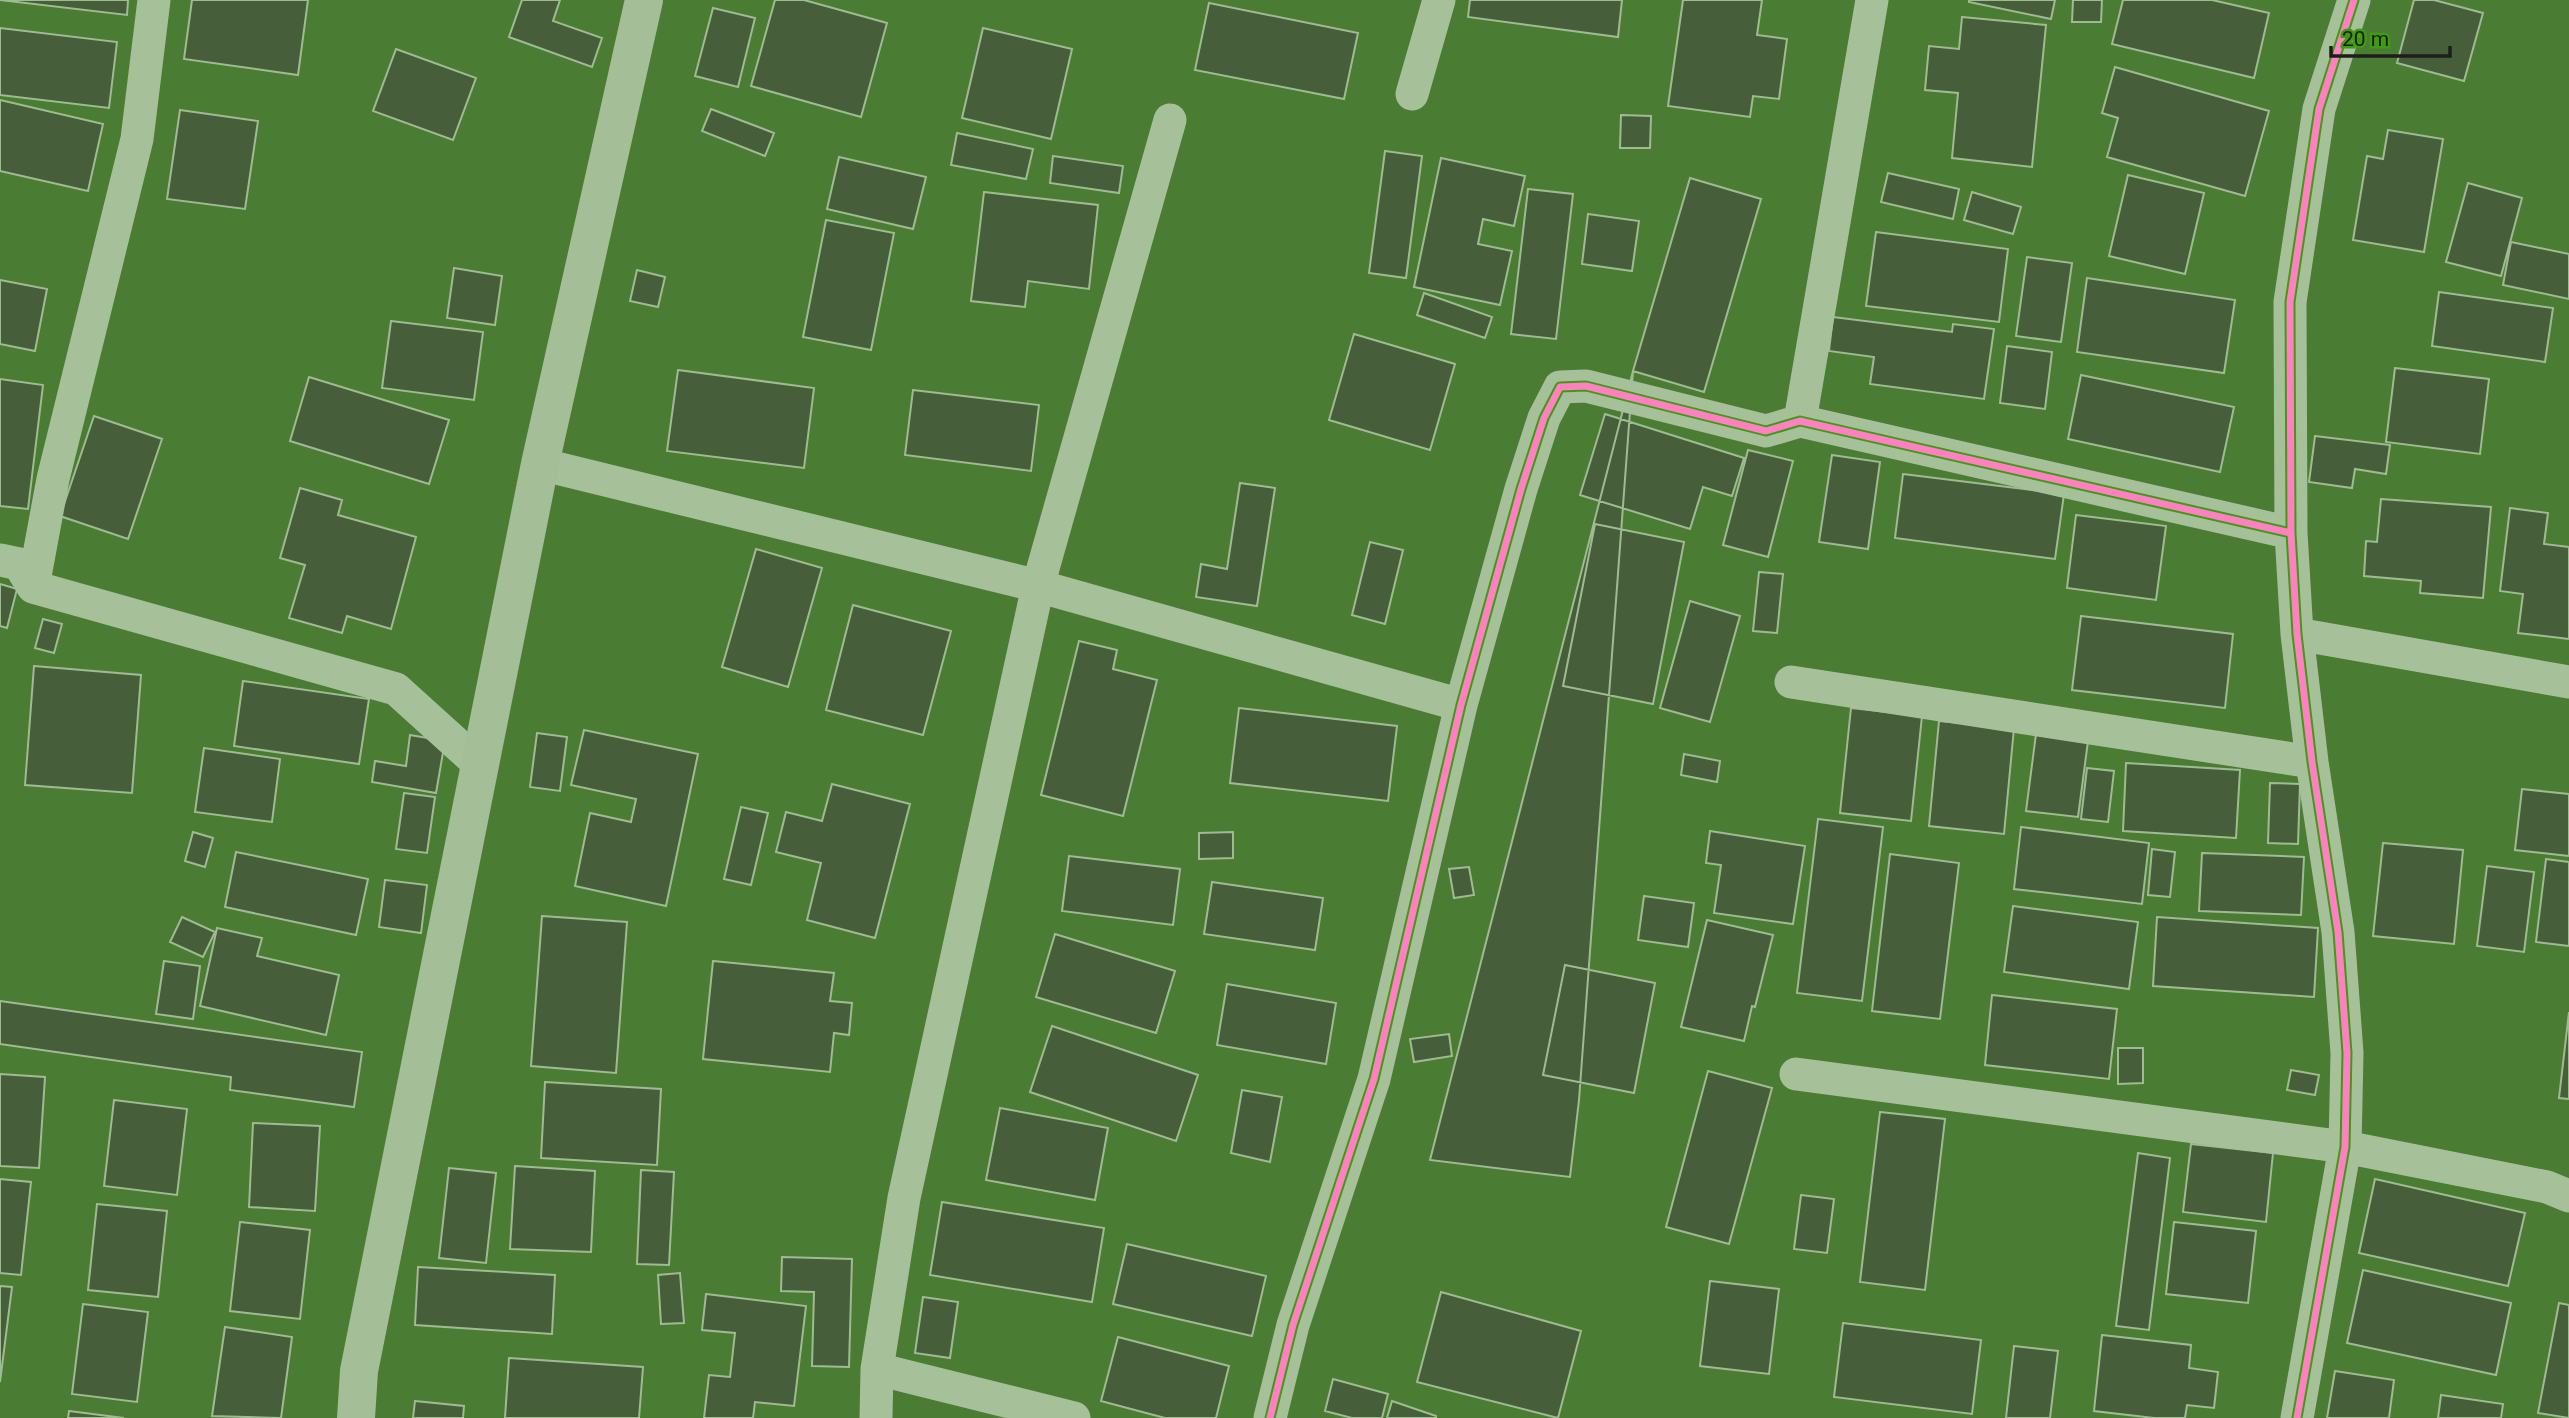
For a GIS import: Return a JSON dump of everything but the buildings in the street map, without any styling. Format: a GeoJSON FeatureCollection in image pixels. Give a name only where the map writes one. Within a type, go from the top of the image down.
{"type":"FeatureCollection","features":[{"type":"Feature","properties":{"kind":"main road"},"geometry":{"type":"LineString","coordinates":[[356,1418],[359,1371],[540,464],[644,0]]}},
{"type":"Feature","properties":{"kind":"street"},"geometry":{"type":"LineString","coordinates":[[33,587],[53,479],[137,139],[154,0]]}},
{"type":"Feature","properties":{"kind":"street"},"geometry":{"type":"LineString","coordinates":[[1412,94],[1439,0]]}},
{"type":"Feature","properties":{"kind":"street"},"geometry":{"type":"LineString","coordinates":[[1800,421],[1872,0]]}},
{"type":"Feature","properties":{"kind":"street"},"geometry":{"type":"LineString","coordinates":[[2297,1418],[2345,1147],[2347,1053],[2338,932],[2312,762],[2297,635],[2291,533],[2290,302],[2319,109],[2354,0]]}},
{"type":"Feature","properties":{"kind":"street"},"geometry":{"type":"LineString","coordinates":[[876,1418],[877,1369],[904,1198],[1038,586],[1170,120]]}},
{"type":"Feature","properties":{"kind":"street"},"geometry":{"type":"LineString","coordinates":[[1270,1418],[1293,1325],[1374,1079],[1461,705],[1521,489],[1544,418],[1560,387],[1586,386],[1766,431],[1800,421],[2291,533]]}},
{"type":"Feature","properties":{"kind":"street"},"geometry":{"type":"LineString","coordinates":[[540,464],[1038,586],[1461,705]]}},
{"type":"Feature","properties":{"kind":"street"},"geometry":{"type":"LineString","coordinates":[[0,560],[19,564],[33,587],[396,689],[480,765]]}},
{"type":"Feature","properties":{"kind":"street"},"geometry":{"type":"LineString","coordinates":[[2297,635],[2569,682]]}},
{"type":"Feature","properties":{"kind":"street"},"geometry":{"type":"LineString","coordinates":[[1791,682],[2312,762]]}},
{"type":"Feature","properties":{"kind":"street"},"geometry":{"type":"LineString","coordinates":[[1796,1074],[2345,1147],[2547,1187],[2569,1196]]}},
{"type":"Feature","properties":{"kind":"street"},"geometry":{"type":"LineString","coordinates":[[877,1369],[1074,1418]]}},
{"type":"Feature","properties":{"kind":"cycle path"},"geometry":{"type":"LineString","coordinates":[[2297,1418],[2345,1147],[2347,1053],[2338,932],[2312,762],[2297,634],[2291,533],[2290,302],[2319,109],[2354,0]]}},
{"type":"Feature","properties":{"kind":"cycle path"},"geometry":{"type":"LineString","coordinates":[[1270,1418],[1293,1325],[1374,1079],[1461,705],[1521,489],[1544,418],[1560,387],[1586,386],[1766,431],[1800,421],[2291,533]]}}]}
